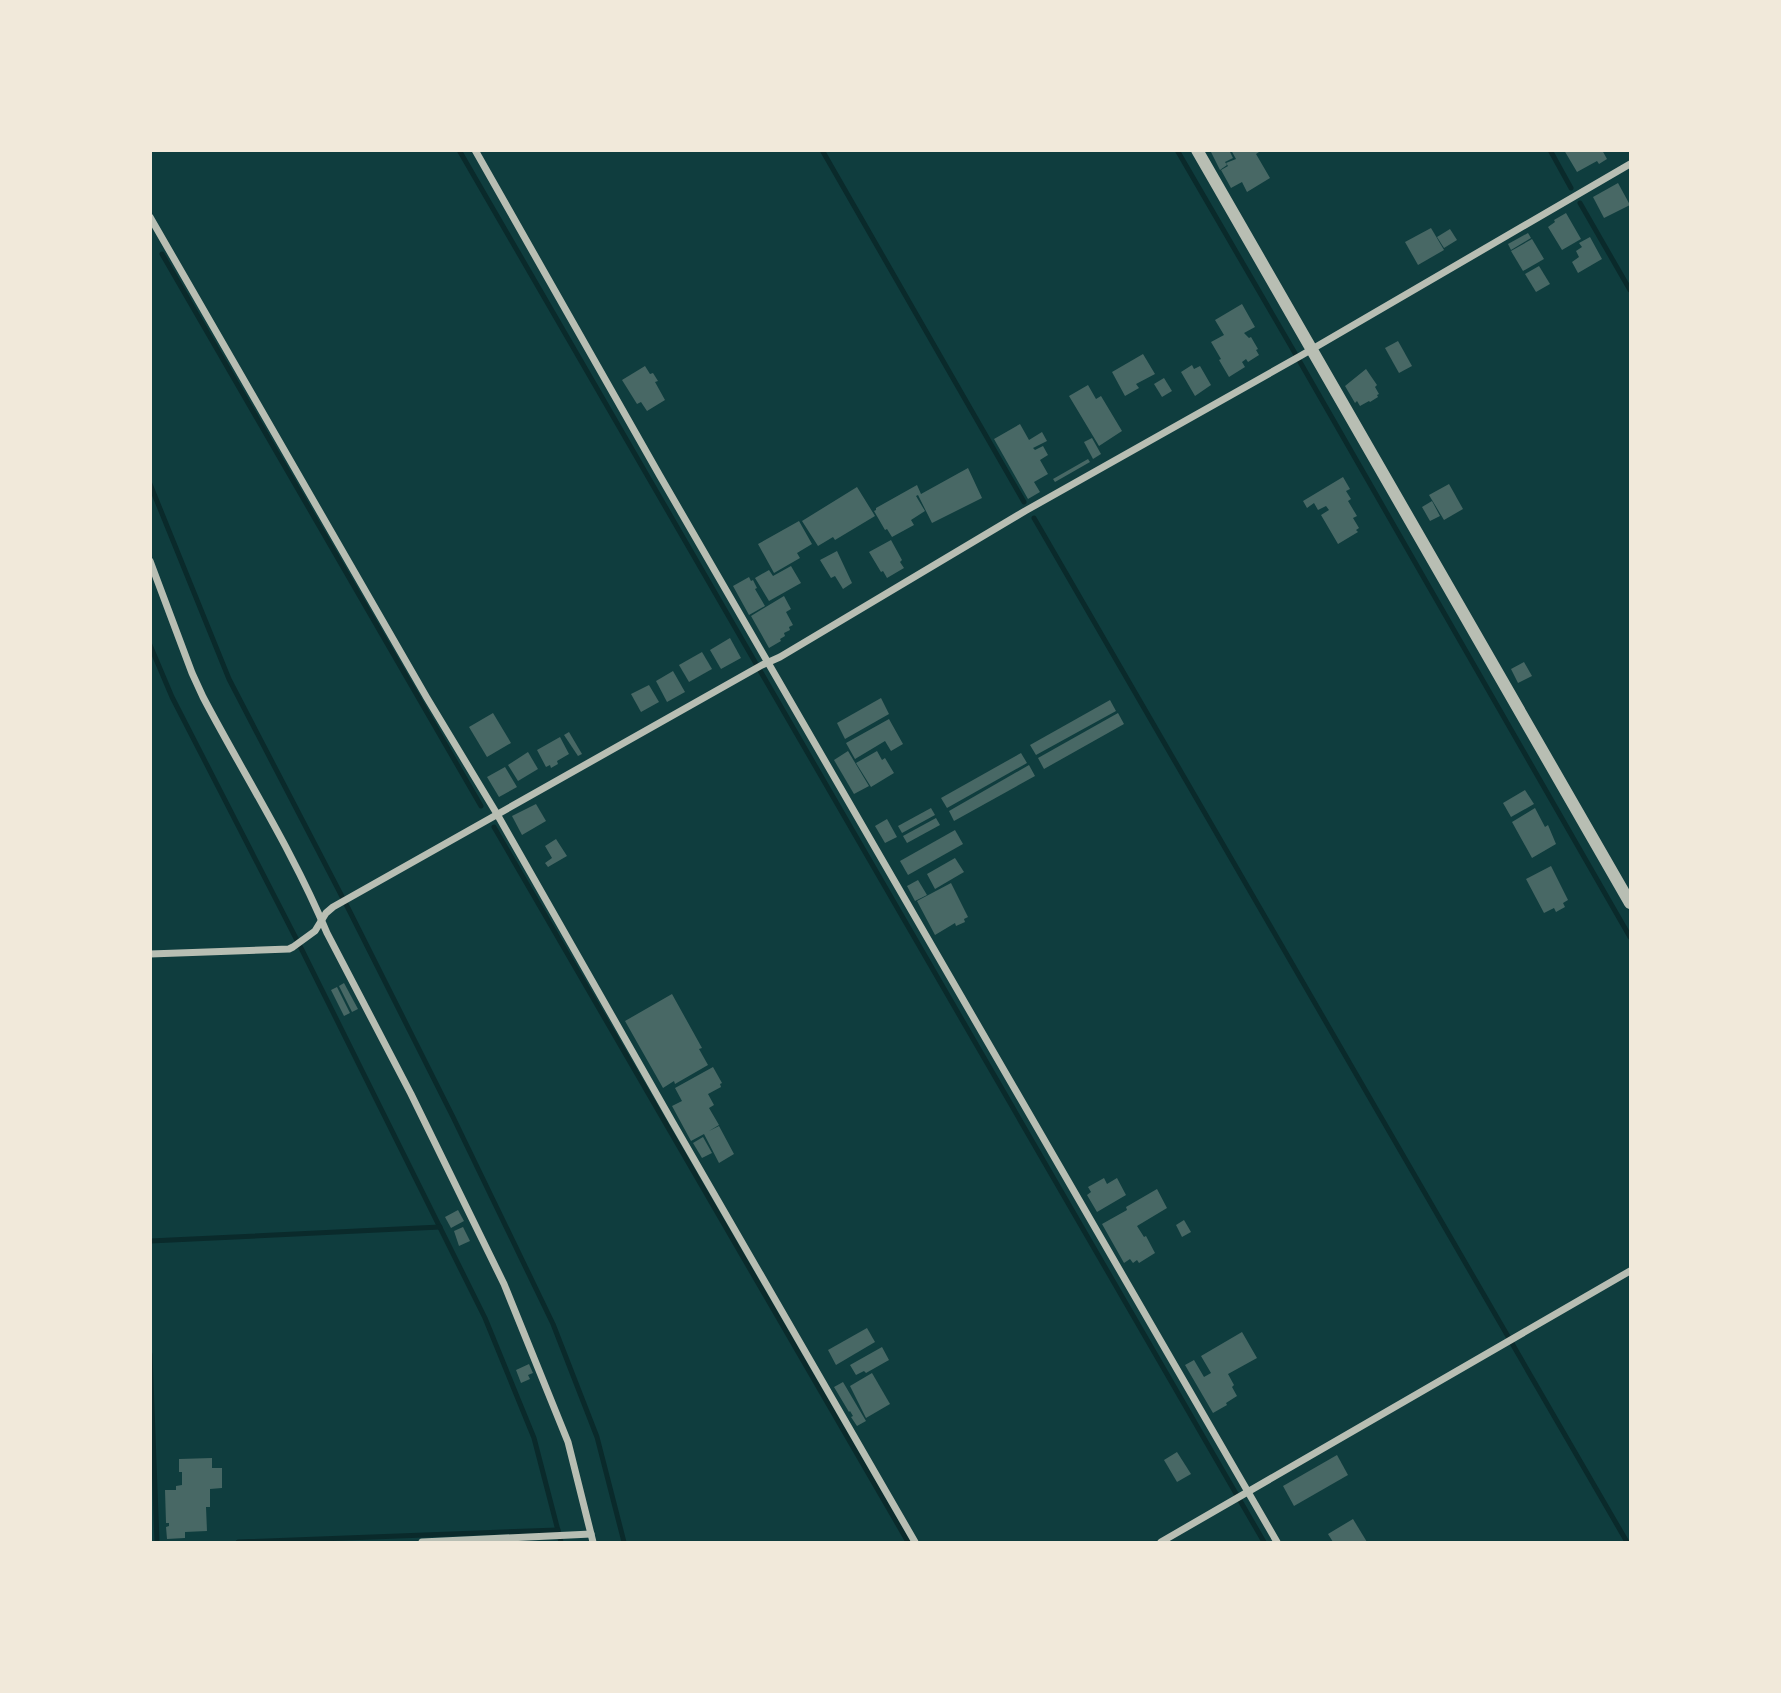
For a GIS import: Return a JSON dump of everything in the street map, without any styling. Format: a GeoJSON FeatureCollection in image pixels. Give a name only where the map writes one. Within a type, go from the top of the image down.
{"type":"FeatureCollection","features":[{"type":"Feature","properties":{"kind":"street"},"geometry":{"type":"LineString","coordinates":[[475,150],[765,664],[1241,1496],[1277,1542]]}},
{"type":"Feature","properties":{"kind":"street"},"geometry":{"type":"LineString","coordinates":[[1197,150],[1307,352],[1630,903]]}},
{"type":"Feature","properties":{"kind":"street"},"geometry":{"type":"LineString","coordinates":[[150,954],[293,947],[315,931],[326,913],[339,904],[780,657],[1025,511],[1307,352],[1630,164]]}},
{"type":"Feature","properties":{"kind":"street"},"geometry":{"type":"LineString","coordinates":[[150,218],[420,686],[497,814],[915,1542]]}},
{"type":"Feature","properties":{"kind":"street"},"geometry":{"type":"LineString","coordinates":[[150,561],[192,673],[221,732],[276,828],[504,1284],[568,1442],[593,1542]]}},
{"type":"Feature","properties":{"kind":"street"},"geometry":{"type":"LineString","coordinates":[[1161,1542],[1630,1271]]}},
{"type":"Feature","properties":{"kind":"street"},"geometry":{"type":"LineString","coordinates":[[422,1542],[591,1534]]}},
{"type":"Feature","properties":{"kind":"building"},"geometry":{"type":"Polygon","coordinates":[[[1210,150],[1229,150],[1233,158],[1225,162],[1227,165],[1220,170],[1210,150]]]}},
{"type":"Feature","properties":{"kind":"building"},"geometry":{"type":"Polygon","coordinates":[[[1231,150],[1262,150],[1256,154],[1270,178],[1247,192],[1242,182],[1231,188],[1221,170],[1228,166],[1226,163],[1236,159],[1231,150]]]}},
{"type":"Feature","properties":{"kind":"building"},"geometry":{"type":"Polygon","coordinates":[[[1564,150],[1602,150],[1607,159],[1599,164],[1597,161],[1577,172],[1564,150]]]}},
{"type":"Feature","properties":{"kind":"building"},"geometry":{"type":"Polygon","coordinates":[[[1618,183],[1630,205],[1604,218],[1593,197],[1618,183]]]}},
{"type":"Feature","properties":{"kind":"building"},"geometry":{"type":"Polygon","coordinates":[[[1566,213],[1581,239],[1562,250],[1548,227],[1566,213]]]}},
{"type":"Feature","properties":{"kind":"building"},"geometry":{"type":"Polygon","coordinates":[[[1431,228],[1444,250],[1418,265],[1405,242],[1431,228]]]}},
{"type":"Feature","properties":{"kind":"building"},"geometry":{"type":"Polygon","coordinates":[[[1450,229],[1457,240],[1444,248],[1437,237],[1450,229]]]}},
{"type":"Feature","properties":{"kind":"building"},"geometry":{"type":"Polygon","coordinates":[[[1528,233],[1531,238],[1511,250],[1508,244],[1528,233]]]}},
{"type":"Feature","properties":{"kind":"building"},"geometry":{"type":"Polygon","coordinates":[[[1590,237],[1602,259],[1578,273],[1572,262],[1579,257],[1576,251],[1582,247],[1579,243],[1590,237]]]}},
{"type":"Feature","properties":{"kind":"building"},"geometry":{"type":"Polygon","coordinates":[[[1532,239],[1544,259],[1523,271],[1511,251],[1532,239]]]}},
{"type":"Feature","properties":{"kind":"building"},"geometry":{"type":"Polygon","coordinates":[[[1539,266],[1550,284],[1536,292],[1525,274],[1539,266]]]}},
{"type":"Feature","properties":{"kind":"building"},"geometry":{"type":"Polygon","coordinates":[[[1242,304],[1255,327],[1244,333],[1251,337],[1259,355],[1248,362],[1246,359],[1242,362],[1245,367],[1229,377],[1211,342],[1224,335],[1215,320],[1242,304]]]}},
{"type":"Feature","properties":{"kind":"building"},"geometry":{"type":"Polygon","coordinates":[[[1398,341],[1412,366],[1399,373],[1385,348],[1398,341]]]}},
{"type":"Feature","properties":{"kind":"building"},"geometry":{"type":"Polygon","coordinates":[[[1143,354],[1155,374],[1136,384],[1139,388],[1125,396],[1112,372],[1143,354]]]}},
{"type":"Feature","properties":{"kind":"building"},"geometry":{"type":"Polygon","coordinates":[[[1192,365],[1194,369],[1200,366],[1211,385],[1195,396],[1181,372],[1192,365]]]}},
{"type":"Feature","properties":{"kind":"building"},"geometry":{"type":"Polygon","coordinates":[[[645,366],[658,381],[655,382],[665,400],[647,411],[641,402],[637,404],[622,380],[645,366]]]}},
{"type":"Feature","properties":{"kind":"building"},"geometry":{"type":"Polygon","coordinates":[[[1366,369],[1377,385],[1375,387],[1379,394],[1360,406],[1357,401],[1355,403],[1345,386],[1366,369]]]}},
{"type":"Feature","properties":{"kind":"building"},"geometry":{"type":"Polygon","coordinates":[[[1164,378],[1172,391],[1162,397],[1154,384],[1164,378]]]}},
{"type":"Feature","properties":{"kind":"building"},"geometry":{"type":"Polygon","coordinates":[[[1088,385],[1096,399],[1101,396],[1122,431],[1099,446],[1069,396],[1088,385]]]}},
{"type":"Feature","properties":{"kind":"building"},"geometry":{"type":"Polygon","coordinates":[[[1020,424],[1029,440],[1042,432],[1047,441],[1033,448],[1035,450],[1043,446],[1048,455],[1040,460],[1048,474],[1034,482],[1040,492],[1028,499],[994,439],[1020,424]]]}},
{"type":"Feature","properties":{"kind":"building"},"geometry":{"type":"Polygon","coordinates":[[[1092,438],[1101,454],[1093,459],[1084,442],[1092,438]]]}},
{"type":"Feature","properties":{"kind":"building"},"geometry":{"type":"Polygon","coordinates":[[[1088,459],[1090,462],[1055,482],[1053,479],[1088,459]]]}},
{"type":"Feature","properties":{"kind":"building"},"geometry":{"type":"Polygon","coordinates":[[[968,468],[982,498],[932,523],[918,495],[916,496],[925,511],[911,520],[914,525],[892,537],[887,529],[885,530],[874,511],[876,508],[917,485],[921,494],[968,468]]]}},
{"type":"Feature","properties":{"kind":"building"},"geometry":{"type":"Polygon","coordinates":[[[1343,477],[1350,489],[1346,491],[1351,499],[1348,501],[1357,516],[1353,518],[1359,528],[1356,530],[1358,532],[1338,544],[1321,515],[1329,510],[1326,506],[1318,510],[1314,503],[1307,508],[1303,501],[1343,477]]]}},
{"type":"Feature","properties":{"kind":"building"},"geometry":{"type":"Polygon","coordinates":[[[1449,484],[1463,509],[1444,520],[1429,495],[1449,484]]]}},
{"type":"Feature","properties":{"kind":"building"},"geometry":{"type":"Polygon","coordinates":[[[857,487],[875,516],[835,540],[833,537],[818,546],[802,521],[857,487]]]}},
{"type":"Feature","properties":{"kind":"building"},"geometry":{"type":"Polygon","coordinates":[[[1432,501],[1440,516],[1430,521],[1422,507],[1432,501]]]}},
{"type":"Feature","properties":{"kind":"building"},"geometry":{"type":"Polygon","coordinates":[[[799,521],[812,544],[797,553],[800,558],[774,573],[758,544],[799,521]]]}},
{"type":"Feature","properties":{"kind":"building"},"geometry":{"type":"Polygon","coordinates":[[[891,540],[904,568],[887,578],[869,552],[891,540]]]}},
{"type":"Feature","properties":{"kind":"building"},"geometry":{"type":"Polygon","coordinates":[[[837,551],[852,583],[843,589],[835,576],[831,578],[820,560],[837,551]]]}},
{"type":"Feature","properties":{"kind":"building"},"geometry":{"type":"Polygon","coordinates":[[[791,566],[801,583],[769,601],[755,578],[769,570],[773,576],[791,566]]]}},
{"type":"Feature","properties":{"kind":"building"},"geometry":{"type":"Polygon","coordinates":[[[749,577],[765,606],[749,615],[733,586],[749,577]]]}},
{"type":"Feature","properties":{"kind":"building"},"geometry":{"type":"Polygon","coordinates":[[[784,596],[791,609],[786,612],[793,625],[784,633],[781,641],[769,648],[751,616],[784,596]]]}},
{"type":"Feature","properties":{"kind":"building"},"geometry":{"type":"Polygon","coordinates":[[[730,638],[741,658],[721,669],[710,650],[730,638]]]}},
{"type":"Feature","properties":{"kind":"building"},"geometry":{"type":"Polygon","coordinates":[[[702,652],[712,669],[689,682],[679,665],[702,652]]]}},
{"type":"Feature","properties":{"kind":"building"},"geometry":{"type":"Polygon","coordinates":[[[1524,662],[1532,676],[1518,683],[1511,669],[1524,662]]]}},
{"type":"Feature","properties":{"kind":"building"},"geometry":{"type":"Polygon","coordinates":[[[673,671],[685,692],[667,702],[656,681],[673,671]]]}},
{"type":"Feature","properties":{"kind":"building"},"geometry":{"type":"Polygon","coordinates":[[[649,685],[659,702],[641,712],[631,694],[649,685]]]}},
{"type":"Feature","properties":{"kind":"building"},"geometry":{"type":"Polygon","coordinates":[[[881,698],[889,714],[845,739],[837,723],[881,698]]]}},
{"type":"Feature","properties":{"kind":"building"},"geometry":{"type":"Polygon","coordinates":[[[1110,700],[1116,711],[1036,755],[1030,745],[1110,700]]]}},
{"type":"Feature","properties":{"kind":"building"},"geometry":{"type":"Polygon","coordinates":[[[493,713],[511,743],[487,757],[469,727],[493,713]]]}},
{"type":"Feature","properties":{"kind":"building"},"geometry":{"type":"Polygon","coordinates":[[[1118,713],[1124,724],[1044,769],[1038,758],[1118,713]]]}},
{"type":"Feature","properties":{"kind":"building"},"geometry":{"type":"Polygon","coordinates":[[[889,719],[903,744],[891,751],[885,741],[855,759],[846,743],[889,719]]]}},
{"type":"Feature","properties":{"kind":"building"},"geometry":{"type":"Polygon","coordinates":[[[569,732],[582,754],[578,756],[564,735],[569,732]]]}},
{"type":"Feature","properties":{"kind":"building"},"geometry":{"type":"Polygon","coordinates":[[[560,737],[569,754],[551,768],[550,765],[546,767],[537,750],[560,737]]]}},
{"type":"Feature","properties":{"kind":"building"},"geometry":{"type":"Polygon","coordinates":[[[848,751],[869,786],[854,794],[834,760],[848,751]]]}},
{"type":"Feature","properties":{"kind":"building"},"geometry":{"type":"Polygon","coordinates":[[[877,751],[894,773],[871,787],[856,763],[877,751]]]}},
{"type":"Feature","properties":{"kind":"building"},"geometry":{"type":"Polygon","coordinates":[[[528,752],[538,769],[518,781],[508,765],[528,752]]]}},
{"type":"Feature","properties":{"kind":"building"},"geometry":{"type":"Polygon","coordinates":[[[1021,753],[1027,763],[947,808],[941,798],[1021,753]]]}},
{"type":"Feature","properties":{"kind":"building"},"geometry":{"type":"Polygon","coordinates":[[[1029,765],[1035,776],[954,821],[949,811],[1029,765]]]}},
{"type":"Feature","properties":{"kind":"building"},"geometry":{"type":"Polygon","coordinates":[[[505,767],[517,787],[499,797],[487,777],[505,767]]]}},
{"type":"Feature","properties":{"kind":"building"},"geometry":{"type":"Polygon","coordinates":[[[1525,790],[1534,804],[1511,817],[1503,803],[1525,790]]]}},
{"type":"Feature","properties":{"kind":"building"},"geometry":{"type":"Polygon","coordinates":[[[536,804],[546,821],[522,835],[512,816],[536,804]]]}},
{"type":"Feature","properties":{"kind":"building"},"geometry":{"type":"Polygon","coordinates":[[[931,808],[935,815],[902,833],[898,826],[931,808]]]}},
{"type":"Feature","properties":{"kind":"building"},"geometry":{"type":"Polygon","coordinates":[[[1535,808],[1545,827],[1548,825],[1556,844],[1532,858],[1512,822],[1535,808]]]}},
{"type":"Feature","properties":{"kind":"building"},"geometry":{"type":"Polygon","coordinates":[[[936,818],[940,825],[907,843],[903,836],[936,818]]]}},
{"type":"Feature","properties":{"kind":"building"},"geometry":{"type":"Polygon","coordinates":[[[887,819],[897,837],[885,843],[875,826],[887,819]]]}},
{"type":"Feature","properties":{"kind":"building"},"geometry":{"type":"Polygon","coordinates":[[[955,830],[963,844],[908,875],[900,861],[955,830]]]}},
{"type":"Feature","properties":{"kind":"building"},"geometry":{"type":"Polygon","coordinates":[[[556,839],[567,856],[548,867],[545,863],[552,858],[545,846],[556,839]]]}},
{"type":"Feature","properties":{"kind":"building"},"geometry":{"type":"Polygon","coordinates":[[[955,858],[964,872],[935,889],[927,874],[955,858]]]}},
{"type":"Feature","properties":{"kind":"building"},"geometry":{"type":"Polygon","coordinates":[[[1551,866],[1568,900],[1563,903],[1565,907],[1556,912],[1554,908],[1544,913],[1526,879],[1551,866]]]}},
{"type":"Feature","properties":{"kind":"building"},"geometry":{"type":"Polygon","coordinates":[[[918,880],[927,895],[915,901],[907,886],[918,880]]]}},
{"type":"Feature","properties":{"kind":"building"},"geometry":{"type":"Polygon","coordinates":[[[951,883],[968,917],[964,919],[965,922],[956,926],[955,923],[935,935],[917,901],[951,883]]]}},
{"type":"Feature","properties":{"kind":"building"},"geometry":{"type":"Polygon","coordinates":[[[344,983],[358,1009],[352,1012],[339,986],[344,983]]]}},
{"type":"Feature","properties":{"kind":"building"},"geometry":{"type":"Polygon","coordinates":[[[337,987],[350,1013],[344,1016],[331,990],[337,987]]]}},
{"type":"Feature","properties":{"kind":"building"},"geometry":{"type":"Polygon","coordinates":[[[672,994],[702,1048],[699,1049],[708,1065],[663,1088],[625,1021],[672,994]]]}},
{"type":"Feature","properties":{"kind":"building"},"geometry":{"type":"Polygon","coordinates":[[[713,1067],[722,1083],[721,1087],[708,1094],[714,1105],[709,1108],[719,1125],[709,1131],[719,1126],[734,1154],[719,1163],[704,1134],[691,1141],[672,1106],[682,1101],[675,1088],[713,1067]]]}},
{"type":"Feature","properties":{"kind":"building"},"geometry":{"type":"Polygon","coordinates":[[[703,1137],[712,1153],[702,1158],[693,1143],[703,1137]]]}},
{"type":"Feature","properties":{"kind":"building"},"geometry":{"type":"Polygon","coordinates":[[[1104,1178],[1107,1184],[1117,1178],[1126,1195],[1097,1212],[1087,1195],[1091,1192],[1088,1187],[1104,1178]]]}},
{"type":"Feature","properties":{"kind":"building"},"geometry":{"type":"Polygon","coordinates":[[[1157,1189],[1167,1208],[1137,1226],[1155,1253],[1139,1263],[1137,1260],[1133,1263],[1130,1259],[1124,1263],[1102,1224],[1157,1189]]]}},
{"type":"Feature","properties":{"kind":"building"},"geometry":{"type":"Polygon","coordinates":[[[458,1210],[464,1221],[451,1228],[445,1217],[458,1210]]]}},
{"type":"Feature","properties":{"kind":"building"},"geometry":{"type":"Polygon","coordinates":[[[1184,1220],[1191,1232],[1182,1237],[1176,1225],[1184,1220]]]}},
{"type":"Feature","properties":{"kind":"building"},"geometry":{"type":"Polygon","coordinates":[[[463,1227],[470,1241],[459,1246],[454,1231],[463,1227]]]}},
{"type":"Feature","properties":{"kind":"building"},"geometry":{"type":"Polygon","coordinates":[[[867,1328],[875,1342],[836,1365],[828,1350],[867,1328]]]}},
{"type":"Feature","properties":{"kind":"building"},"geometry":{"type":"Polygon","coordinates":[[[1242,1332],[1257,1358],[1228,1374],[1237,1396],[1213,1413],[1185,1365],[1194,1360],[1204,1377],[1211,1373],[1201,1356],[1242,1332]]]}},
{"type":"Feature","properties":{"kind":"building"},"geometry":{"type":"Polygon","coordinates":[[[882,1347],[889,1360],[866,1373],[864,1371],[856,1375],[850,1365],[882,1347]]]}},
{"type":"Feature","properties":{"kind":"building"},"geometry":{"type":"Polygon","coordinates":[[[529,1364],[533,1373],[528,1375],[530,1379],[521,1383],[516,1370],[529,1364]]]}},
{"type":"Feature","properties":{"kind":"building"},"geometry":{"type":"Polygon","coordinates":[[[872,1373],[890,1404],[866,1418],[850,1386],[872,1373]]]}},
{"type":"Feature","properties":{"kind":"building"},"geometry":{"type":"Polygon","coordinates":[[[843,1382],[866,1421],[857,1426],[834,1387],[843,1382]]]}},
{"type":"Feature","properties":{"kind":"building"},"geometry":{"type":"Polygon","coordinates":[[[1177,1452],[1191,1474],[1177,1482],[1164,1460],[1177,1452]]]}},
{"type":"Feature","properties":{"kind":"building"},"geometry":{"type":"Polygon","coordinates":[[[1337,1455],[1348,1475],[1294,1506],[1283,1486],[1337,1455]]]}},
{"type":"Feature","properties":{"kind":"building"},"geometry":{"type":"Polygon","coordinates":[[[212,1458],[212,1468],[222,1468],[222,1488],[210,1489],[210,1507],[206,1507],[207,1531],[185,1532],[185,1538],[167,1539],[166,1527],[169,1523],[166,1523],[165,1490],[176,1490],[176,1486],[182,1485],[179,1459],[212,1458]]]}},
{"type":"Feature","properties":{"kind":"building"},"geometry":{"type":"Polygon","coordinates":[[[1353,1519],[1367,1542],[1333,1542],[1328,1534],[1353,1519]]]}},
{"type":"Feature","properties":{"kind":"waterway"},"geometry":{"type":"LineString","coordinates":[[459,150],[1264,1542]]}},
{"type":"Feature","properties":{"kind":"waterway"},"geometry":{"type":"LineString","coordinates":[[822,150],[1024,502]]}},
{"type":"Feature","properties":{"kind":"waterway"},"geometry":{"type":"LineString","coordinates":[[1177,150],[1630,937]]}},
{"type":"Feature","properties":{"kind":"waterway"},"geometry":{"type":"LineString","coordinates":[[1550,150],[1571,188]]}},
{"type":"Feature","properties":{"kind":"waterway"},"geometry":{"type":"LineString","coordinates":[[1580,203],[1630,290]]}},
{"type":"Feature","properties":{"kind":"waterway"},"geometry":{"type":"LineString","coordinates":[[162,254],[481,806]]}},
{"type":"Feature","properties":{"kind":"waterway"},"geometry":{"type":"LineString","coordinates":[[150,484],[229,679],[453,1117],[553,1324],[597,1437],[624,1542]]}},
{"type":"Feature","properties":{"kind":"waterway"},"geometry":{"type":"LineString","coordinates":[[1034,518],[1627,1542]]}},
{"type":"Feature","properties":{"kind":"waterway"},"geometry":{"type":"LineString","coordinates":[[150,645],[172,697],[303,952],[485,1318],[534,1438],[561,1542]]}},
{"type":"Feature","properties":{"kind":"waterway"},"geometry":{"type":"LineString","coordinates":[[494,827],[908,1542]]}},
{"type":"Feature","properties":{"kind":"waterway"},"geometry":{"type":"LineString","coordinates":[[150,1241],[440,1227]]}},
{"type":"Feature","properties":{"kind":"waterway"},"geometry":{"type":"LineString","coordinates":[[150,1354],[157,1542]]}},
{"type":"Feature","properties":{"kind":"waterway"},"geometry":{"type":"LineString","coordinates":[[238,1542],[558,1530]]}}]}
